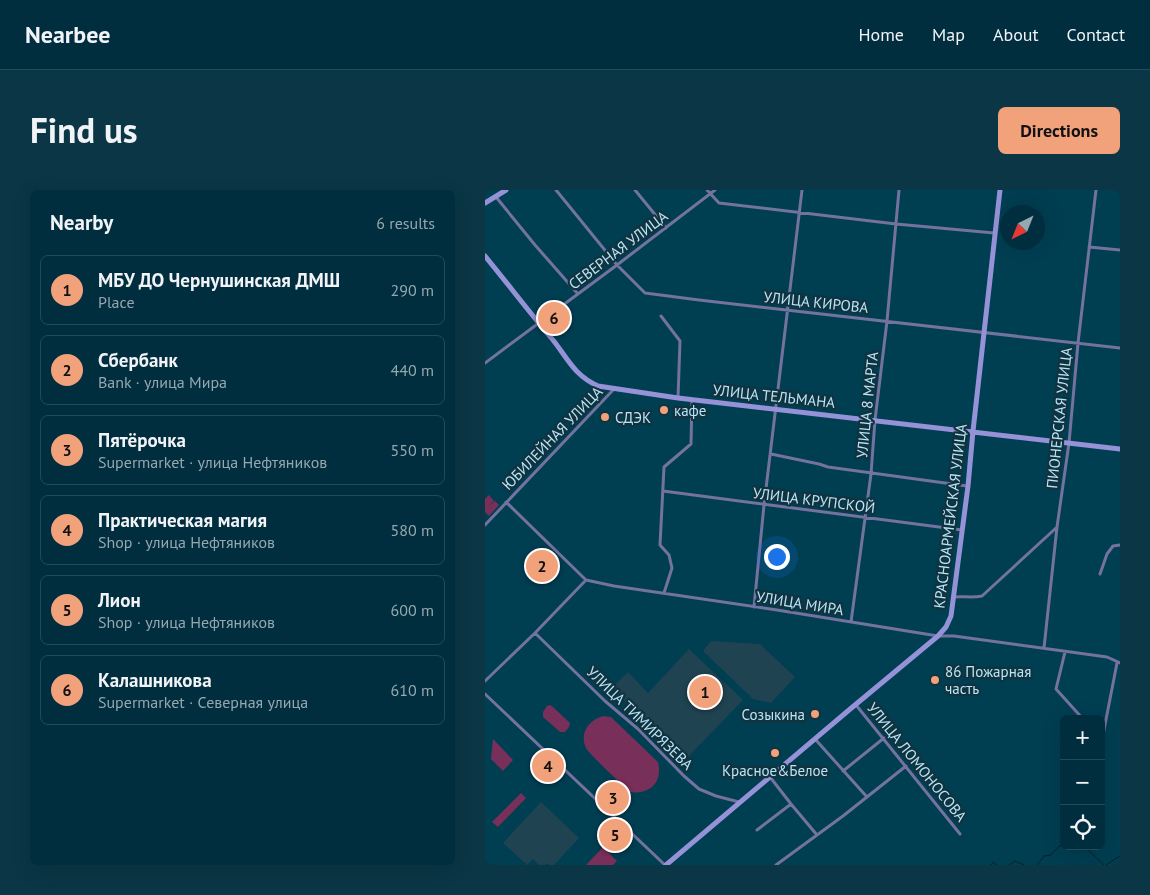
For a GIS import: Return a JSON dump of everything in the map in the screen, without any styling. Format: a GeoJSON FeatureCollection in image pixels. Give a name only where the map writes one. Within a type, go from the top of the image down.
{"type":"FeatureCollection","features":[{"type":"Feature","properties":{"kind":"street"},"geometry":{"type":"LineString","coordinates":[[485,203],[506,190]]}},
{"type":"Feature","properties":{"kind":"street","name":"УЛИЦА КИРОВА"},"geometry":{"type":"LineString","coordinates":[[555,190],[617,265],[645,293],[1120,348]]}},
{"type":"Feature","properties":{"kind":"street"},"geometry":{"type":"LineString","coordinates":[[635,190],[666,228]]}},
{"type":"Feature","properties":{"kind":"street"},"geometry":{"type":"LineString","coordinates":[[707,190],[719,203],[896,224],[995,233]]}},
{"type":"Feature","properties":{"kind":"street","name":"СЕВЕРНАЯ УЛИЦА"},"geometry":{"type":"LineString","coordinates":[[485,363],[715,190]]}},
{"type":"Feature","properties":{"kind":"street"},"geometry":{"type":"LineString","coordinates":[[753,607],[802,190]]}},
{"type":"Feature","properties":{"kind":"street","name":"УЛИЦА 8 МАРТА"},"geometry":{"type":"LineString","coordinates":[[851,622],[871,474],[899,190]]}},
{"type":"Feature","properties":{"kind":"street","name":"КРАСНОАРМЕЙСКАЯ УЛИЦА"},"geometry":{"type":"LineString","coordinates":[[665,865],[938,636],[946,627],[951,616],[963,530],[983,332],[1000,190]]}},
{"type":"Feature","properties":{"kind":"street","name":"ПИОНЕРСКАЯ УЛИЦА"},"geometry":{"type":"LineString","coordinates":[[1044,648],[1057,527],[1069,443],[1095,190]]}},
{"type":"Feature","properties":{"kind":"street"},"geometry":{"type":"LineString","coordinates":[[496,196],[535,245],[578,294]]}},
{"type":"Feature","properties":{"kind":"street"},"geometry":{"type":"LineString","coordinates":[[1089,248],[1120,250]]}},
{"type":"Feature","properties":{"kind":"street","name":"УЛИЦА ТЕЛЬМАНА"},"geometry":{"type":"LineString","coordinates":[[485,256],[577,372],[598,386],[678,398],[1120,449]]}},
{"type":"Feature","properties":{"kind":"street"},"geometry":{"type":"LineString","coordinates":[[661,316],[680,341],[678,398]]}},
{"type":"Feature","properties":{"kind":"street","name":"ЮБИЛЕЙНАЯ УЛИЦА"},"geometry":{"type":"LineString","coordinates":[[485,525],[615,389]]}},
{"type":"Feature","properties":{"kind":"street"},"geometry":{"type":"LineString","coordinates":[[664,594],[672,568],[669,555],[660,545],[664,467],[691,444],[692,399]]}},
{"type":"Feature","properties":{"kind":"street"},"geometry":{"type":"LineString","coordinates":[[771,454],[819,464],[828,468],[968,486]]}},
{"type":"Feature","properties":{"kind":"street","name":"УЛИЦА КРУПСКОЙ"},"geometry":{"type":"LineString","coordinates":[[663,491],[963,530]]}},
{"type":"Feature","properties":{"kind":"street"},"geometry":{"type":"LineString","coordinates":[[485,681],[535,634],[586,580],[506,502]]}},
{"type":"Feature","properties":{"kind":"street"},"geometry":{"type":"LineString","coordinates":[[953,597],[982,596],[1057,527]]}},
{"type":"Feature","properties":{"kind":"street"},"geometry":{"type":"LineString","coordinates":[[1100,574],[1107,554],[1113,546],[1120,545]]}},
{"type":"Feature","properties":{"kind":"street","name":"УЛИЦА МИРА"},"geometry":{"type":"LineString","coordinates":[[586,580],[664,594],[938,636],[954,636],[1107,657],[1118,663]]}},
{"type":"Feature","properties":{"kind":"street","name":"УЛИЦА ТИМИРЯЗЕВА"},"geometry":{"type":"LineString","coordinates":[[535,634],[605,701],[639,729],[699,789],[716,796],[740,802]]}},
{"type":"Feature","properties":{"kind":"street"},"geometry":{"type":"LineString","coordinates":[[1065,652],[1056,689],[1079,715]]}},
{"type":"Feature","properties":{"kind":"street"},"geometry":{"type":"LineString","coordinates":[[1105,722],[1118,663]]}},
{"type":"Feature","properties":{"kind":"street"},"geometry":{"type":"LineString","coordinates":[[485,694],[665,865]]}},
{"type":"Feature","properties":{"kind":"street","name":"УЛИЦА ЛОМОНОСОВА"},"geometry":{"type":"LineString","coordinates":[[855,704],[960,834]]}},
{"type":"Feature","properties":{"kind":"street"},"geometry":{"type":"LineString","coordinates":[[843,771],[884,738]]}},
{"type":"Feature","properties":{"kind":"street"},"geometry":{"type":"LineString","coordinates":[[815,739],[867,797]]}},
{"type":"Feature","properties":{"kind":"street"},"geometry":{"type":"LineString","coordinates":[[776,865],[907,766]]}},
{"type":"Feature","properties":{"kind":"street"},"geometry":{"type":"LineString","coordinates":[[771,777],[817,835]]}},
{"type":"Feature","properties":{"kind":"street"},"geometry":{"type":"LineString","coordinates":[[757,830],[791,804]]}},
{"type":"Feature","properties":{"kind":"shaded area"},"geometry":{"type":"Polygon","coordinates":[[[489,495],[494,501],[487,507],[495,501],[499,505],[489,516],[485,512],[485,499],[489,495]]]}},
{"type":"Feature","properties":{"kind":"shaded area"},"geometry":{"type":"Polygon","coordinates":[[[711,641],[760,644],[795,677],[771,703],[753,699],[703,651],[711,641]]]}},
{"type":"Feature","properties":{"kind":"shaded area"},"geometry":{"type":"Polygon","coordinates":[[[689,649],[743,700],[684,761],[612,688],[628,672],[648,693],[689,649]]]}},
{"type":"Feature","properties":{"kind":"shaded area"},"geometry":{"type":"Polygon","coordinates":[[[550,705],[570,723],[565,732],[560,732],[543,717],[543,712],[550,705]]]}},
{"type":"Feature","properties":{"kind":"shaded area"},"geometry":{"type":"Polygon","coordinates":[[[603,716],[611,717],[658,762],[659,776],[649,789],[630,792],[587,750],[584,741],[585,731],[590,723],[603,716]]]}},
{"type":"Feature","properties":{"kind":"shaded area"},"geometry":{"type":"Polygon","coordinates":[[[493,739],[513,760],[503,771],[491,759],[493,739]]]}},
{"type":"Feature","properties":{"kind":"shaded area"},"geometry":{"type":"Polygon","coordinates":[[[521,793],[526,798],[498,827],[492,822],[521,793]]]}},
{"type":"Feature","properties":{"kind":"shaded area"},"geometry":{"type":"Polygon","coordinates":[[[541,802],[579,838],[554,865],[547,863],[539,865],[533,859],[527,865],[503,843],[541,802]]]}},
{"type":"Feature","properties":{"kind":"shaded area"},"geometry":{"type":"Polygon","coordinates":[[[603,847],[617,861],[613,865],[586,865],[603,847]]]}},
{"type":"Feature","properties":{"kind":"waterway"},"geometry":{"type":"LineString","coordinates":[[1037,865],[1044,856],[1051,855],[1060,846]]}},
{"type":"Feature","properties":{"kind":"waterway"},"geometry":{"type":"LineString","coordinates":[[1088,850],[1104,865]]}},
{"type":"Feature","properties":{"kind":"waterway"},"geometry":{"type":"LineString","coordinates":[[1106,865],[1120,856]]}},
{"type":"Feature","properties":{"kind":"waterway"},"geometry":{"type":"LineString","coordinates":[[1009,865],[1015,861],[1024,865]]}},
{"type":"Feature","properties":{"kind":"waterway"},"geometry":{"type":"LineString","coordinates":[[991,865],[993,862],[997,865]]}},
{"type":"Feature","properties":{"kind":"place","name":"Калашникова"},"geometry":{"type":"Point","coordinates":[554,318]}},
{"type":"Feature","properties":{"kind":"place","name":"кафе"},"geometry":{"type":"Point","coordinates":[664,410]}},
{"type":"Feature","properties":{"kind":"place","name":"СДЭК"},"geometry":{"type":"Point","coordinates":[605,417]}},
{"type":"Feature","properties":{"kind":"place","name":"Сбербанк"},"geometry":{"type":"Point","coordinates":[542,566]}},
{"type":"Feature","properties":{"kind":"place","name":"86 Пожарная часть"},"geometry":{"type":"Point","coordinates":[935,680]}},
{"type":"Feature","properties":{"kind":"place","name":"МБУ ДО Чернушинская ДМШ"},"geometry":{"type":"Point","coordinates":[705,692]}},
{"type":"Feature","properties":{"kind":"place","name":"Созыкина"},"geometry":{"type":"Point","coordinates":[815,714]}},
{"type":"Feature","properties":{"kind":"place","name":"Красное&Белое"},"geometry":{"type":"Point","coordinates":[775,753]}},
{"type":"Feature","properties":{"kind":"place","name":"Практическая магия"},"geometry":{"type":"Point","coordinates":[548,766]}},
{"type":"Feature","properties":{"kind":"place","name":"Пятёрочка"},"geometry":{"type":"Point","coordinates":[613,798]}},
{"type":"Feature","properties":{"kind":"place","name":"Лион"},"geometry":{"type":"Point","coordinates":[615,835]}}]}
